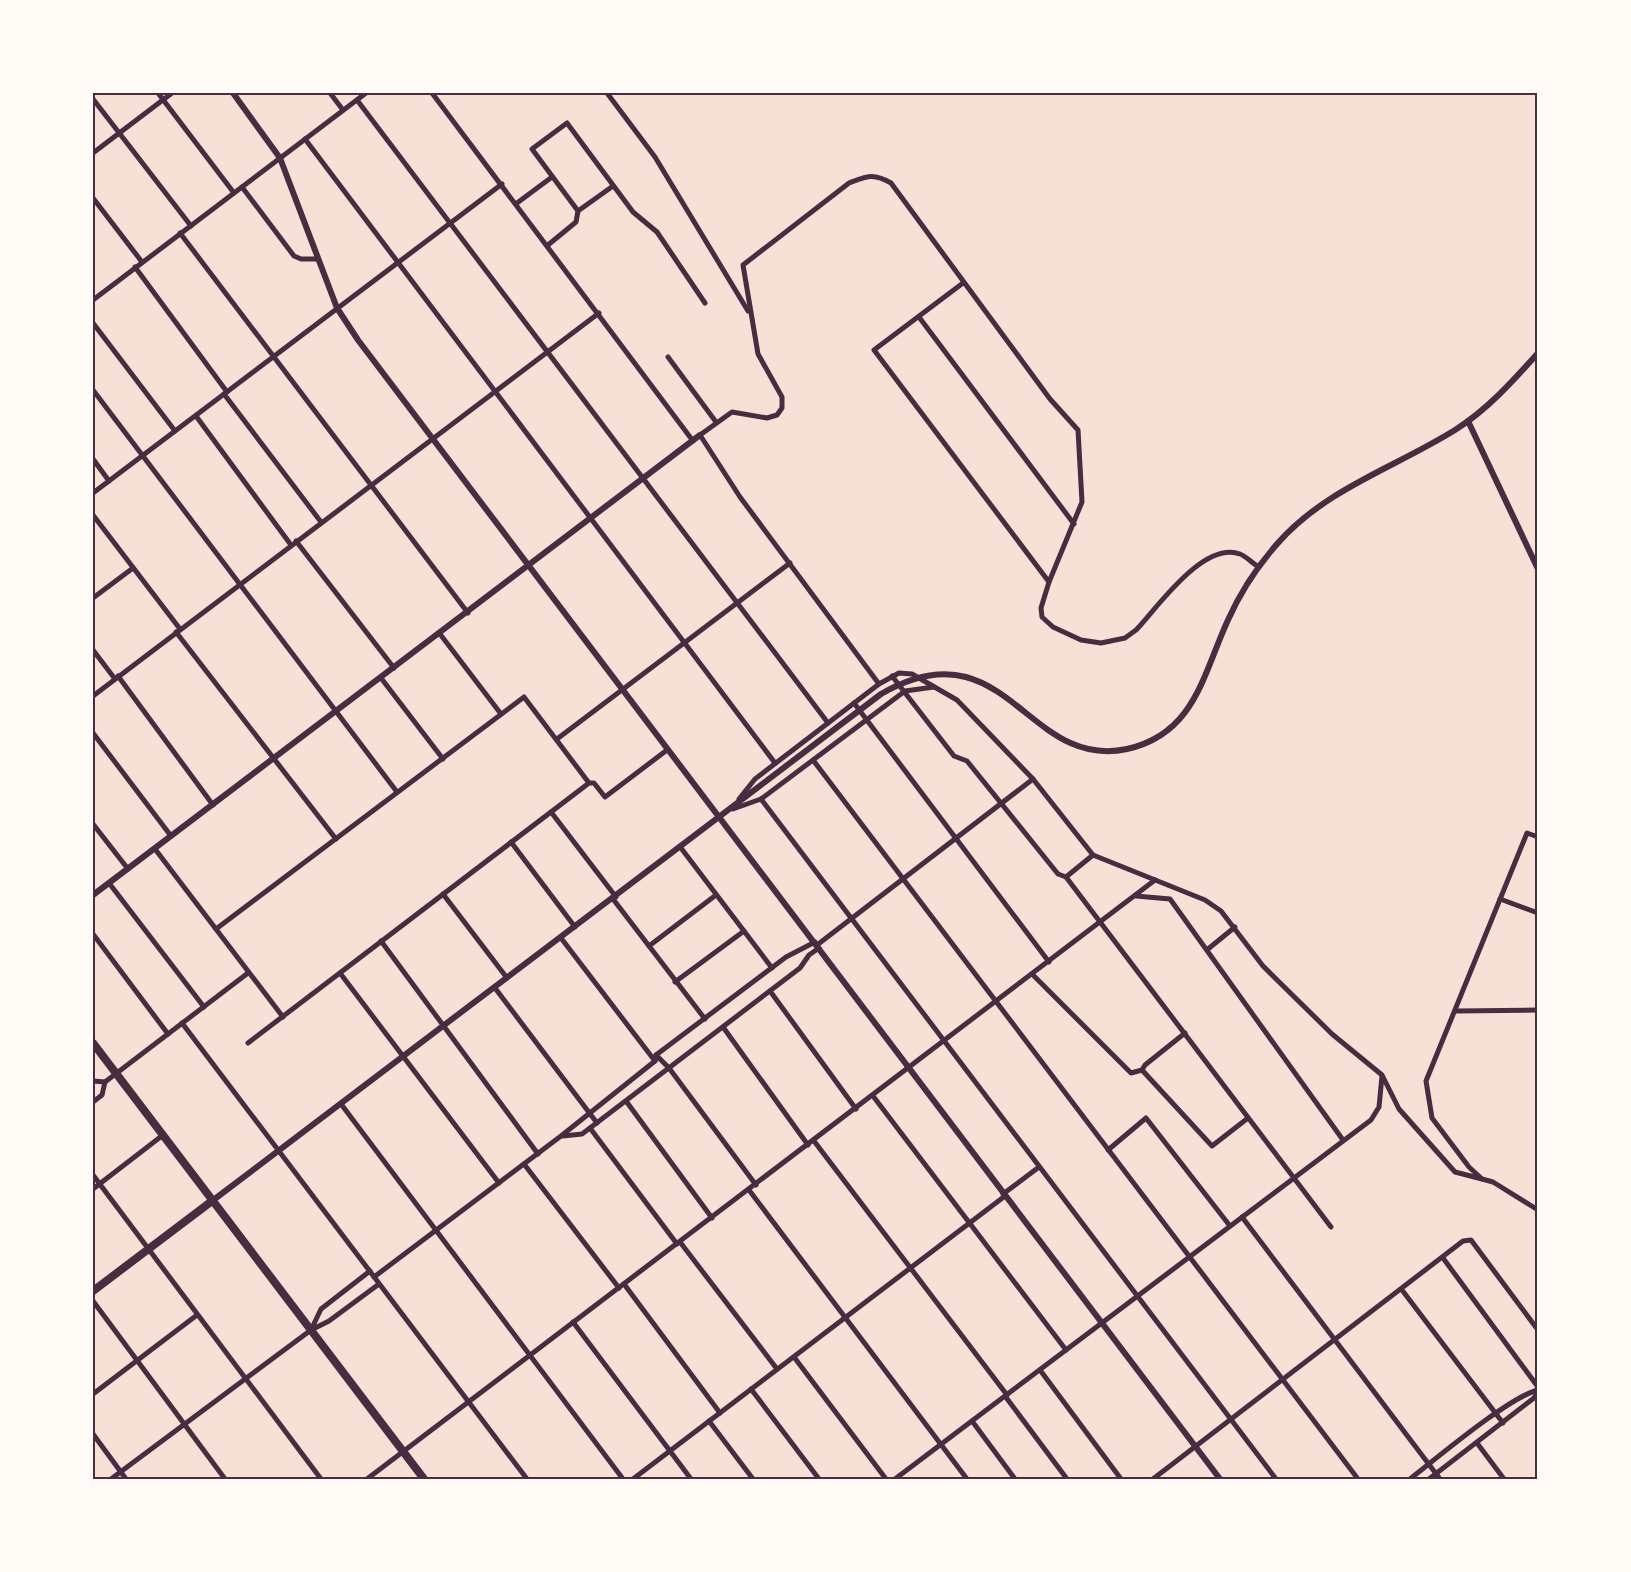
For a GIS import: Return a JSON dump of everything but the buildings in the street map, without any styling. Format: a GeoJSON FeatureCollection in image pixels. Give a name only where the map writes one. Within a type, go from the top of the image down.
{"type":"FeatureCollection","features":[{"type":"Feature","properties":{"kind":"main road"},"geometry":{"type":"LineString","coordinates":[[93,1043],[424,1479]]}},
{"type":"Feature","properties":{"kind":"main road"},"geometry":{"type":"LineString","coordinates":[[93,1291],[212,1201]]}},
{"type":"Feature","properties":{"kind":"street"},"geometry":{"type":"LineString","coordinates":[[159,93],[234,193]]}},
{"type":"Feature","properties":{"kind":"street"},"geometry":{"type":"LineString","coordinates":[[93,153],[172,93]]}},
{"type":"Feature","properties":{"kind":"street"},"geometry":{"type":"LineString","coordinates":[[233,93],[280,158],[337,308],[719,819],[817,945],[1220,1479]]}},
{"type":"Feature","properties":{"kind":"street"},"geometry":{"type":"LineString","coordinates":[[330,93],[343,110]]}},
{"type":"Feature","properties":{"kind":"street"},"geometry":{"type":"LineString","coordinates":[[93,300],[366,93]]}},
{"type":"Feature","properties":{"kind":"street"},"geometry":{"type":"LineString","coordinates":[[432,93],[517,203],[693,441]]}},
{"type":"Feature","properties":{"kind":"street"},"geometry":{"type":"LineString","coordinates":[[607,93],[655,157],[750,315]]}},
{"type":"Feature","properties":{"kind":"street"},"geometry":{"type":"LineString","coordinates":[[93,99],[191,226]]}},
{"type":"Feature","properties":{"kind":"street"},"geometry":{"type":"LineString","coordinates":[[357,100],[828,723]]}},
{"type":"Feature","properties":{"kind":"street"},"geometry":{"type":"LineString","coordinates":[[578,211],[532,149],[567,123],[633,212],[657,232],[705,303]]}},
{"type":"Feature","properties":{"kind":"street"},"geometry":{"type":"LineString","coordinates":[[304,139],[775,763]]}},
{"type":"Feature","properties":{"kind":"street"},"geometry":{"type":"LineString","coordinates":[[93,895],[591,520],[716,422],[732,412],[767,418],[777,415],[782,408],[782,397],[758,354],[743,265],[849,183],[868,177],[879,176],[891,183],[1050,399],[1078,430],[1082,502],[1049,582],[1041,608],[1042,617],[1053,627],[1081,640],[1101,643],[1125,638],[1136,630],[1199,562],[1219,554],[1240,554],[1259,567]]}},
{"type":"Feature","properties":{"kind":"street"},"geometry":{"type":"LineString","coordinates":[[517,203],[552,177]]}},
{"type":"Feature","properties":{"kind":"street"},"geometry":{"type":"LineString","coordinates":[[93,493],[502,184]]}},
{"type":"Feature","properties":{"kind":"street"},"geometry":{"type":"LineString","coordinates":[[548,245],[576,222],[578,211],[614,186]]}},
{"type":"Feature","properties":{"kind":"street"},"geometry":{"type":"LineString","coordinates":[[242,187],[294,256],[301,259],[318,259]]}},
{"type":"Feature","properties":{"kind":"street"},"geometry":{"type":"LineString","coordinates":[[93,198],[142,262]]}},
{"type":"Feature","properties":{"kind":"street"},"geometry":{"type":"LineString","coordinates":[[180,233],[468,613]]}},
{"type":"Feature","properties":{"kind":"street"},"geometry":{"type":"LineString","coordinates":[[135,267],[321,522]]}},
{"type":"Feature","properties":{"kind":"street"},"geometry":{"type":"LineString","coordinates":[[963,283],[874,350],[1049,582]]}},
{"type":"Feature","properties":{"kind":"street"},"geometry":{"type":"LineString","coordinates":[[93,696],[599,313]]}},
{"type":"Feature","properties":{"kind":"street"},"geometry":{"type":"LineString","coordinates":[[919,317],[1074,524]]}},
{"type":"Feature","properties":{"kind":"street"},"geometry":{"type":"LineString","coordinates":[[93,323],[175,432]]}},
{"type":"Feature","properties":{"kind":"street"},"geometry":{"type":"LineString","coordinates":[[212,1201],[681,848],[881,694],[897,685],[944,674],[969,677],[1000,692],[1053,735],[1073,745],[1110,751],[1151,742],[1174,726],[1184,715],[1204,679],[1242,591],[1276,544],[1325,501],[1468,421],[1496,398],[1538,354]]}},
{"type":"Feature","properties":{"kind":"street"},"geometry":{"type":"LineString","coordinates":[[668,357],[716,422]]}},
{"type":"Feature","properties":{"kind":"street"},"geometry":{"type":"LineString","coordinates":[[93,390],[397,792]]}},
{"type":"Feature","properties":{"kind":"street"},"geometry":{"type":"LineString","coordinates":[[196,416],[394,668]]}},
{"type":"Feature","properties":{"kind":"street"},"geometry":{"type":"LineString","coordinates":[[1468,421],[1538,569]]}},
{"type":"Feature","properties":{"kind":"street"},"geometry":{"type":"LineString","coordinates":[[700,435],[740,497],[879,684]]}},
{"type":"Feature","properties":{"kind":"street"},"geometry":{"type":"LineString","coordinates":[[93,459],[109,481]]}},
{"type":"Feature","properties":{"kind":"street"},"geometry":{"type":"LineString","coordinates":[[93,515],[336,839]]}},
{"type":"Feature","properties":{"kind":"street"},"geometry":{"type":"LineString","coordinates":[[557,739],[790,564]]}},
{"type":"Feature","properties":{"kind":"street"},"geometry":{"type":"LineString","coordinates":[[93,598],[133,568]]}},
{"type":"Feature","properties":{"kind":"street"},"geometry":{"type":"LineString","coordinates":[[440,634],[501,714]]}},
{"type":"Feature","properties":{"kind":"street"},"geometry":{"type":"LineString","coordinates":[[93,650],[117,678],[213,805]]}},
{"type":"Feature","properties":{"kind":"street"},"geometry":{"type":"LineString","coordinates":[[732,809],[755,779],[879,684],[899,673],[912,674],[957,700],[1033,779],[1093,855],[1204,900],[1221,911],[1263,966],[1332,1034],[1382,1075],[1400,1109],[1455,1172],[1493,1182],[1538,1210]]}},
{"type":"Feature","properties":{"kind":"street"},"geometry":{"type":"LineString","coordinates":[[892,676],[954,756],[967,761],[1058,874],[1066,877],[1331,1227]]}},
{"type":"Feature","properties":{"kind":"street"},"geometry":{"type":"LineString","coordinates":[[381,678],[443,759]]}},
{"type":"Feature","properties":{"kind":"street"},"geometry":{"type":"LineString","coordinates":[[732,809],[761,799],[905,691],[936,687]]}},
{"type":"Feature","properties":{"kind":"street"},"geometry":{"type":"LineString","coordinates":[[216,929],[524,696],[589,783]]}},
{"type":"Feature","properties":{"kind":"street"},"geometry":{"type":"LineString","coordinates":[[854,703],[1049,962]]}},
{"type":"Feature","properties":{"kind":"street"},"geometry":{"type":"LineString","coordinates":[[93,733],[171,836]]}},
{"type":"Feature","properties":{"kind":"street"},"geometry":{"type":"LineString","coordinates":[[248,1043],[589,783],[594,783],[605,797],[667,750]]}},
{"type":"Feature","properties":{"kind":"street"},"geometry":{"type":"LineString","coordinates":[[813,760],[1358,1479]]}},
{"type":"Feature","properties":{"kind":"street"},"geometry":{"type":"LineString","coordinates":[[374,1277],[538,1154],[772,968],[817,945],[1033,779]]}},
{"type":"Feature","properties":{"kind":"street"},"geometry":{"type":"LineString","coordinates":[[761,799],[1276,1479]]}},
{"type":"Feature","properties":{"kind":"street"},"geometry":{"type":"LineString","coordinates":[[551,812],[675,982],[705,1019]]}},
{"type":"Feature","properties":{"kind":"street"},"geometry":{"type":"LineString","coordinates":[[93,824],[128,869]]}},
{"type":"Feature","properties":{"kind":"street"},"geometry":{"type":"LineString","coordinates":[[1482,1179],[1443,1136],[1432,1118],[1426,1081],[1527,833],[1538,837]]}},
{"type":"Feature","properties":{"kind":"street"},"geometry":{"type":"LineString","coordinates":[[511,843],[575,927]]}},
{"type":"Feature","properties":{"kind":"street"},"geometry":{"type":"LineString","coordinates":[[681,848],[772,968]]}},
{"type":"Feature","properties":{"kind":"street"},"geometry":{"type":"LineString","coordinates":[[154,849],[283,1017]]}},
{"type":"Feature","properties":{"kind":"street"},"geometry":{"type":"LineString","coordinates":[[1066,877],[1093,855]]}},
{"type":"Feature","properties":{"kind":"street"},"geometry":{"type":"LineString","coordinates":[[367,1479],[1155,880]]}},
{"type":"Feature","properties":{"kind":"street"},"geometry":{"type":"LineString","coordinates":[[109,883],[204,1007]]}},
{"type":"Feature","properties":{"kind":"street"},"geometry":{"type":"LineString","coordinates":[[443,894],[507,978]]}},
{"type":"Feature","properties":{"kind":"street"},"geometry":{"type":"LineString","coordinates":[[649,946],[716,895]]}},
{"type":"Feature","properties":{"kind":"street"},"geometry":{"type":"LineString","coordinates":[[1136,896],[1170,899],[1343,1140]]}},
{"type":"Feature","properties":{"kind":"street"},"geometry":{"type":"LineString","coordinates":[[1500,898],[1538,913]]}},
{"type":"Feature","properties":{"kind":"street"},"geometry":{"type":"LineString","coordinates":[[1208,949],[1235,927]]}},
{"type":"Feature","properties":{"kind":"street"},"geometry":{"type":"LineString","coordinates":[[675,982],[744,931]]}},
{"type":"Feature","properties":{"kind":"street"},"geometry":{"type":"LineString","coordinates":[[93,934],[168,1034]]}},
{"type":"Feature","properties":{"kind":"street"},"geometry":{"type":"LineString","coordinates":[[561,938],[656,1058],[669,1068],[756,1185]]}},
{"type":"Feature","properties":{"kind":"street"},"geometry":{"type":"LineString","coordinates":[[381,941],[538,1154]]}},
{"type":"Feature","properties":{"kind":"street"},"geometry":{"type":"LineString","coordinates":[[561,1136],[582,1134],[597,1123],[800,968],[817,945]]}},
{"type":"Feature","properties":{"kind":"street"},"geometry":{"type":"LineString","coordinates":[[93,1081],[105,1082],[248,973]]}},
{"type":"Feature","properties":{"kind":"street"},"geometry":{"type":"LineString","coordinates":[[340,973],[499,1183]]}},
{"type":"Feature","properties":{"kind":"street"},"geometry":{"type":"LineString","coordinates":[[1032,974],[1131,1073],[1142,1070],[1145,1065],[1185,1033]]}},
{"type":"Feature","properties":{"kind":"street"},"geometry":{"type":"LineString","coordinates":[[495,988],[597,1123]]}},
{"type":"Feature","properties":{"kind":"street"},"geometry":{"type":"LineString","coordinates":[[770,991],[856,1109]]}},
{"type":"Feature","properties":{"kind":"street"},"geometry":{"type":"LineString","coordinates":[[1456,1011],[1538,1010]]}},
{"type":"Feature","properties":{"kind":"street"},"geometry":{"type":"LineString","coordinates":[[182,1023],[527,1479]]}},
{"type":"Feature","properties":{"kind":"street"},"geometry":{"type":"LineString","coordinates":[[723,1027],[910,1269],[1067,1479]]}},
{"type":"Feature","properties":{"kind":"street"},"geometry":{"type":"LineString","coordinates":[[1142,1070],[1212,1146],[1248,1118]]}},
{"type":"Feature","properties":{"kind":"street"},"geometry":{"type":"LineString","coordinates":[[895,1479],[1371,1120],[1379,1107],[1382,1075]]}},
{"type":"Feature","properties":{"kind":"street"},"geometry":{"type":"LineString","coordinates":[[93,1102],[102,1095],[105,1082]]}},
{"type":"Feature","properties":{"kind":"street"},"geometry":{"type":"LineString","coordinates":[[873,1096],[1066,1350]]}},
{"type":"Feature","properties":{"kind":"street"},"geometry":{"type":"LineString","coordinates":[[626,1101],[712,1218]]}},
{"type":"Feature","properties":{"kind":"street"},"geometry":{"type":"LineString","coordinates":[[341,1104],[623,1479]]}},
{"type":"Feature","properties":{"kind":"street"},"geometry":{"type":"LineString","coordinates":[[1108,1150],[1146,1118],[1230,1226]]}},
{"type":"Feature","properties":{"kind":"street"},"geometry":{"type":"LineString","coordinates":[[590,1128],[777,1369]]}},
{"type":"Feature","properties":{"kind":"street"},"geometry":{"type":"LineString","coordinates":[[93,1189],[163,1135]]}},
{"type":"Feature","properties":{"kind":"street"},"geometry":{"type":"LineString","coordinates":[[524,1164],[720,1413]]}},
{"type":"Feature","properties":{"kind":"street"},"geometry":{"type":"LineString","coordinates":[[633,1479],[970,1223],[1039,1167]]}},
{"type":"Feature","properties":{"kind":"street"},"geometry":{"type":"LineString","coordinates":[[93,1176],[321,1479]]}},
{"type":"Feature","properties":{"kind":"street"},"geometry":{"type":"LineString","coordinates":[[749,1190],[967,1479]]}},
{"type":"Feature","properties":{"kind":"street"},"geometry":{"type":"LineString","coordinates":[[1242,1217],[1438,1476]]}},
{"type":"Feature","properties":{"kind":"street"},"geometry":{"type":"LineString","coordinates":[[1153,1479],[1463,1241],[1471,1240],[1538,1330]]}},
{"type":"Feature","properties":{"kind":"street"},"geometry":{"type":"LineString","coordinates":[[1443,1258],[1538,1390]]}},
{"type":"Feature","properties":{"kind":"street"},"geometry":{"type":"LineString","coordinates":[[311,1330],[321,1309],[370,1271]]}},
{"type":"Feature","properties":{"kind":"street"},"geometry":{"type":"LineString","coordinates":[[111,1479],[311,1330],[329,1321],[380,1284]]}},
{"type":"Feature","properties":{"kind":"street"},"geometry":{"type":"LineString","coordinates":[[1402,1290],[1503,1423]]}},
{"type":"Feature","properties":{"kind":"street"},"geometry":{"type":"LineString","coordinates":[[93,1301],[225,1479]]}},
{"type":"Feature","properties":{"kind":"street"},"geometry":{"type":"LineString","coordinates":[[93,1394],[197,1315]]}},
{"type":"Feature","properties":{"kind":"street"},"geometry":{"type":"LineString","coordinates":[[573,1322],[691,1479]]}},
{"type":"Feature","properties":{"kind":"street"},"geometry":{"type":"LineString","coordinates":[[794,1357],[886,1479]]}},
{"type":"Feature","properties":{"kind":"street"},"geometry":{"type":"LineString","coordinates":[[1040,1370],[1121,1479]]}},
{"type":"Feature","properties":{"kind":"street"},"geometry":{"type":"LineString","coordinates":[[751,1389],[819,1479]]}},
{"type":"Feature","properties":{"kind":"street"},"geometry":{"type":"LineString","coordinates":[[1410,1479],[1496,1414],[1530,1392],[1538,1390]]}},
{"type":"Feature","properties":{"kind":"street"},"geometry":{"type":"LineString","coordinates":[[1429,1479],[1438,1476],[1503,1423],[1538,1390]]}},
{"type":"Feature","properties":{"kind":"street"},"geometry":{"type":"LineString","coordinates":[[709,1421],[753,1479]]}},
{"type":"Feature","properties":{"kind":"street"},"geometry":{"type":"LineString","coordinates":[[972,1421],[1015,1479]]}},
{"type":"Feature","properties":{"kind":"street"},"geometry":{"type":"LineString","coordinates":[[93,1434],[126,1479]]}},
{"type":"Feature","properties":{"kind":"street"},"geometry":{"type":"LineString","coordinates":[[1477,1443],[1504,1479]]}}]}
